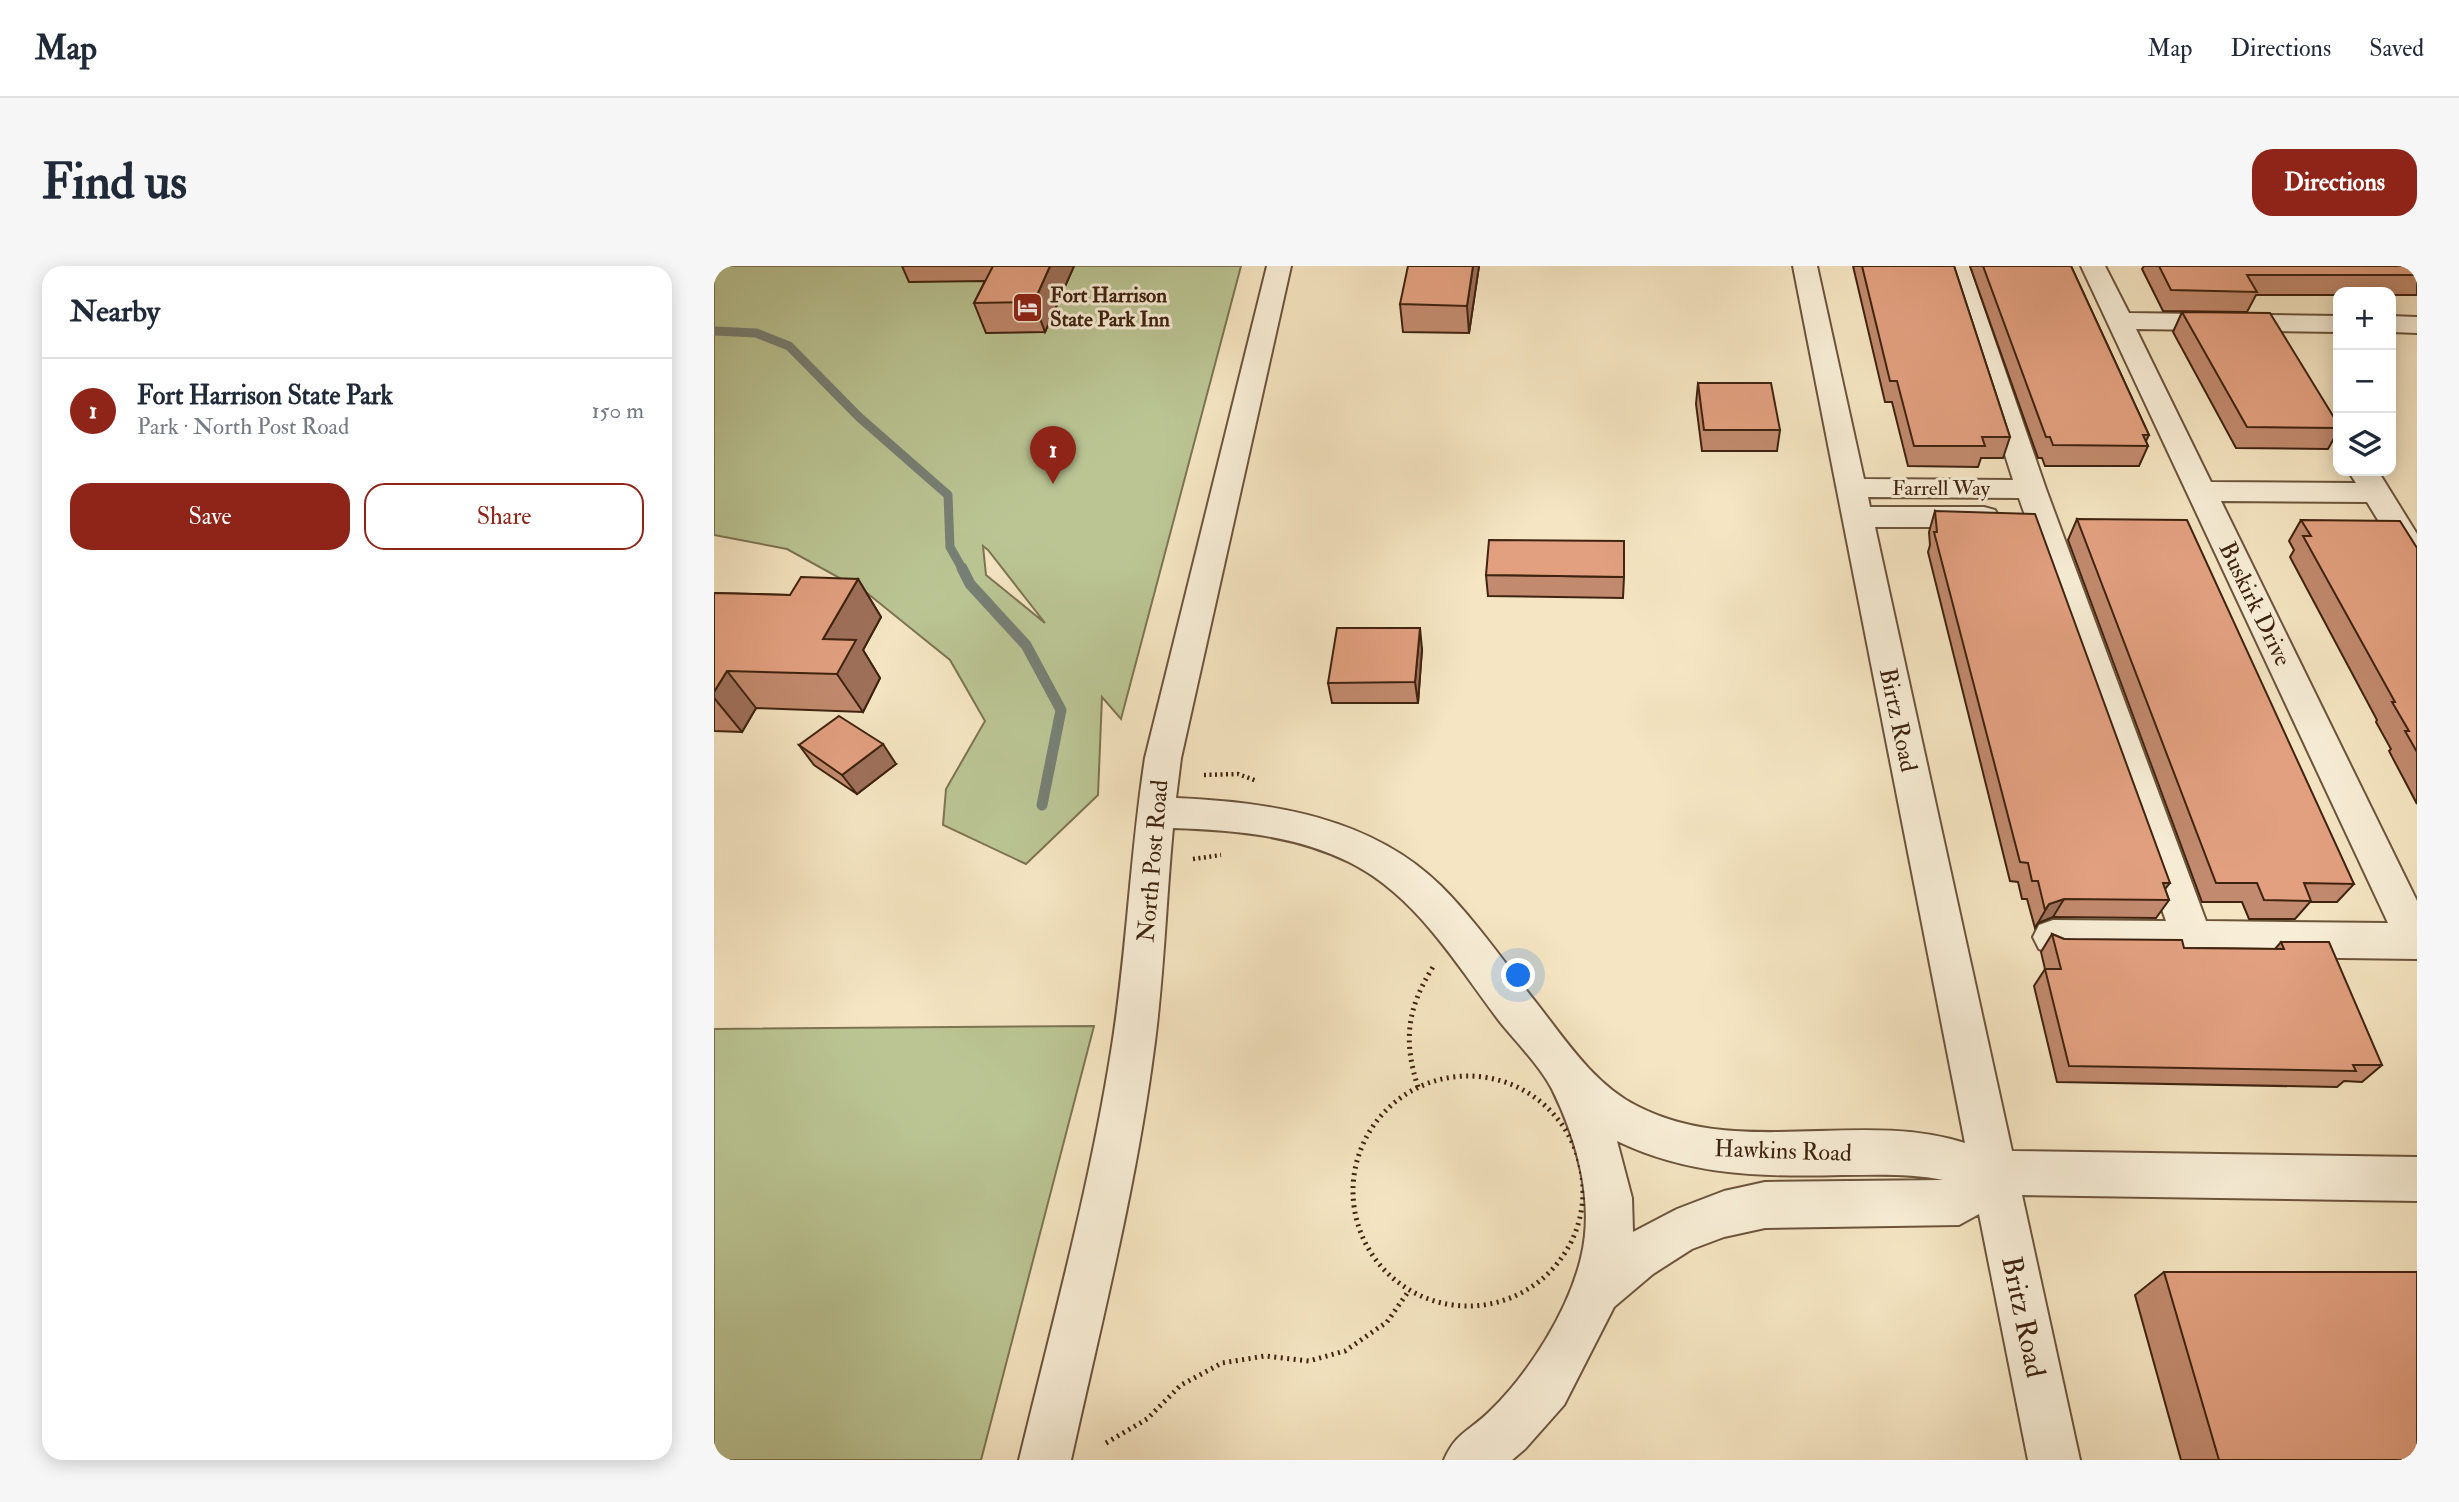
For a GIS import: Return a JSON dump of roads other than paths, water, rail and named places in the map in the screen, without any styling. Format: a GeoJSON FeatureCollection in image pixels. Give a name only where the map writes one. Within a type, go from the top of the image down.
{"type":"FeatureCollection","features":[{"type":"Feature","properties":{"kind":"street","name":"North Post Road"},"geometry":{"type":"LineString","coordinates":[[1045,1460],[1103,1207],[1133,1052],[1146,947],[1154,812],[1178,691],[1279,266]]}},
{"type":"Feature","properties":{"kind":"street","name":"Birtz Road"},"geometry":{"type":"LineString","coordinates":[[1805,266],[1992,1173]]}},
{"type":"Feature","properties":{"kind":"street"},"geometry":{"type":"LineString","coordinates":[[1957,266],[2036,503],[2193,940]]}},
{"type":"Feature","properties":{"kind":"street","name":"Buskirk Drive"},"geometry":{"type":"LineString","coordinates":[[2093,266],[2417,940]]}},
{"type":"Feature","properties":{"kind":"street"},"geometry":{"type":"LineString","coordinates":[[2119,321],[2283,335],[2333,325]]}},
{"type":"Feature","properties":{"kind":"street"},"geometry":{"type":"LineString","coordinates":[[2396,324],[2417,325]]}},
{"type":"Feature","properties":{"kind":"street"},"geometry":{"type":"LineString","coordinates":[[2201,491],[2370,482],[2417,559]]}},
{"type":"Feature","properties":{"kind":"street","name":"Farrell Way"},"geometry":{"type":"LineString","coordinates":[[1853,502],[2036,503]]}},
{"type":"Feature","properties":{"kind":"street","name":"Hawkins Road"},"geometry":{"type":"LineString","coordinates":[[1154,812],[1240,815],[1285,823],[1328,834],[1379,860],[1425,896],[1567,1074],[1617,1119],[1656,1138],[1721,1151],[1933,1156],[1992,1173],[2417,1179]]}},
{"type":"Feature","properties":{"kind":"street"},"geometry":{"type":"LineString","coordinates":[[2053,937],[2417,940]]}},
{"type":"Feature","properties":{"kind":"street"},"geometry":{"type":"LineString","coordinates":[[1567,1074],[1597,1144],[1607,1189],[1609,1236],[1597,1290]]}},
{"type":"Feature","properties":{"kind":"street","name":"Hawkins Road"},"geometry":{"type":"LineString","coordinates":[[1470,1460],[1507,1431],[1546,1387],[1597,1290],[1636,1257],[1676,1232],[1724,1214],[1765,1205],[1959,1202],[1992,1173]]}},
{"type":"Feature","properties":{"kind":"street","name":"Britz Road"},"geometry":{"type":"LineString","coordinates":[[1992,1173],[2054,1460]]}},
{"type":"Feature","properties":{"kind":"waterway"},"geometry":{"type":"LineString","coordinates":[[714,331],[756,333],[789,346],[859,417],[948,495],[950,547],[963,570]]}},
{"type":"Feature","properties":{"kind":"waterway"},"geometry":{"type":"LineString","coordinates":[[963,570],[970,584],[1026,645],[1061,710],[1042,805]]}},
{"type":"Feature","properties":{"kind":"place","name":"Fort Harrison State Park Inn"},"geometry":{"type":"Point","coordinates":[1027,307]}},
{"type":"Feature","properties":{"kind":"place","name":"Fort Harrison State Park"},"geometry":{"type":"Point","coordinates":[1053,484]}}]}
